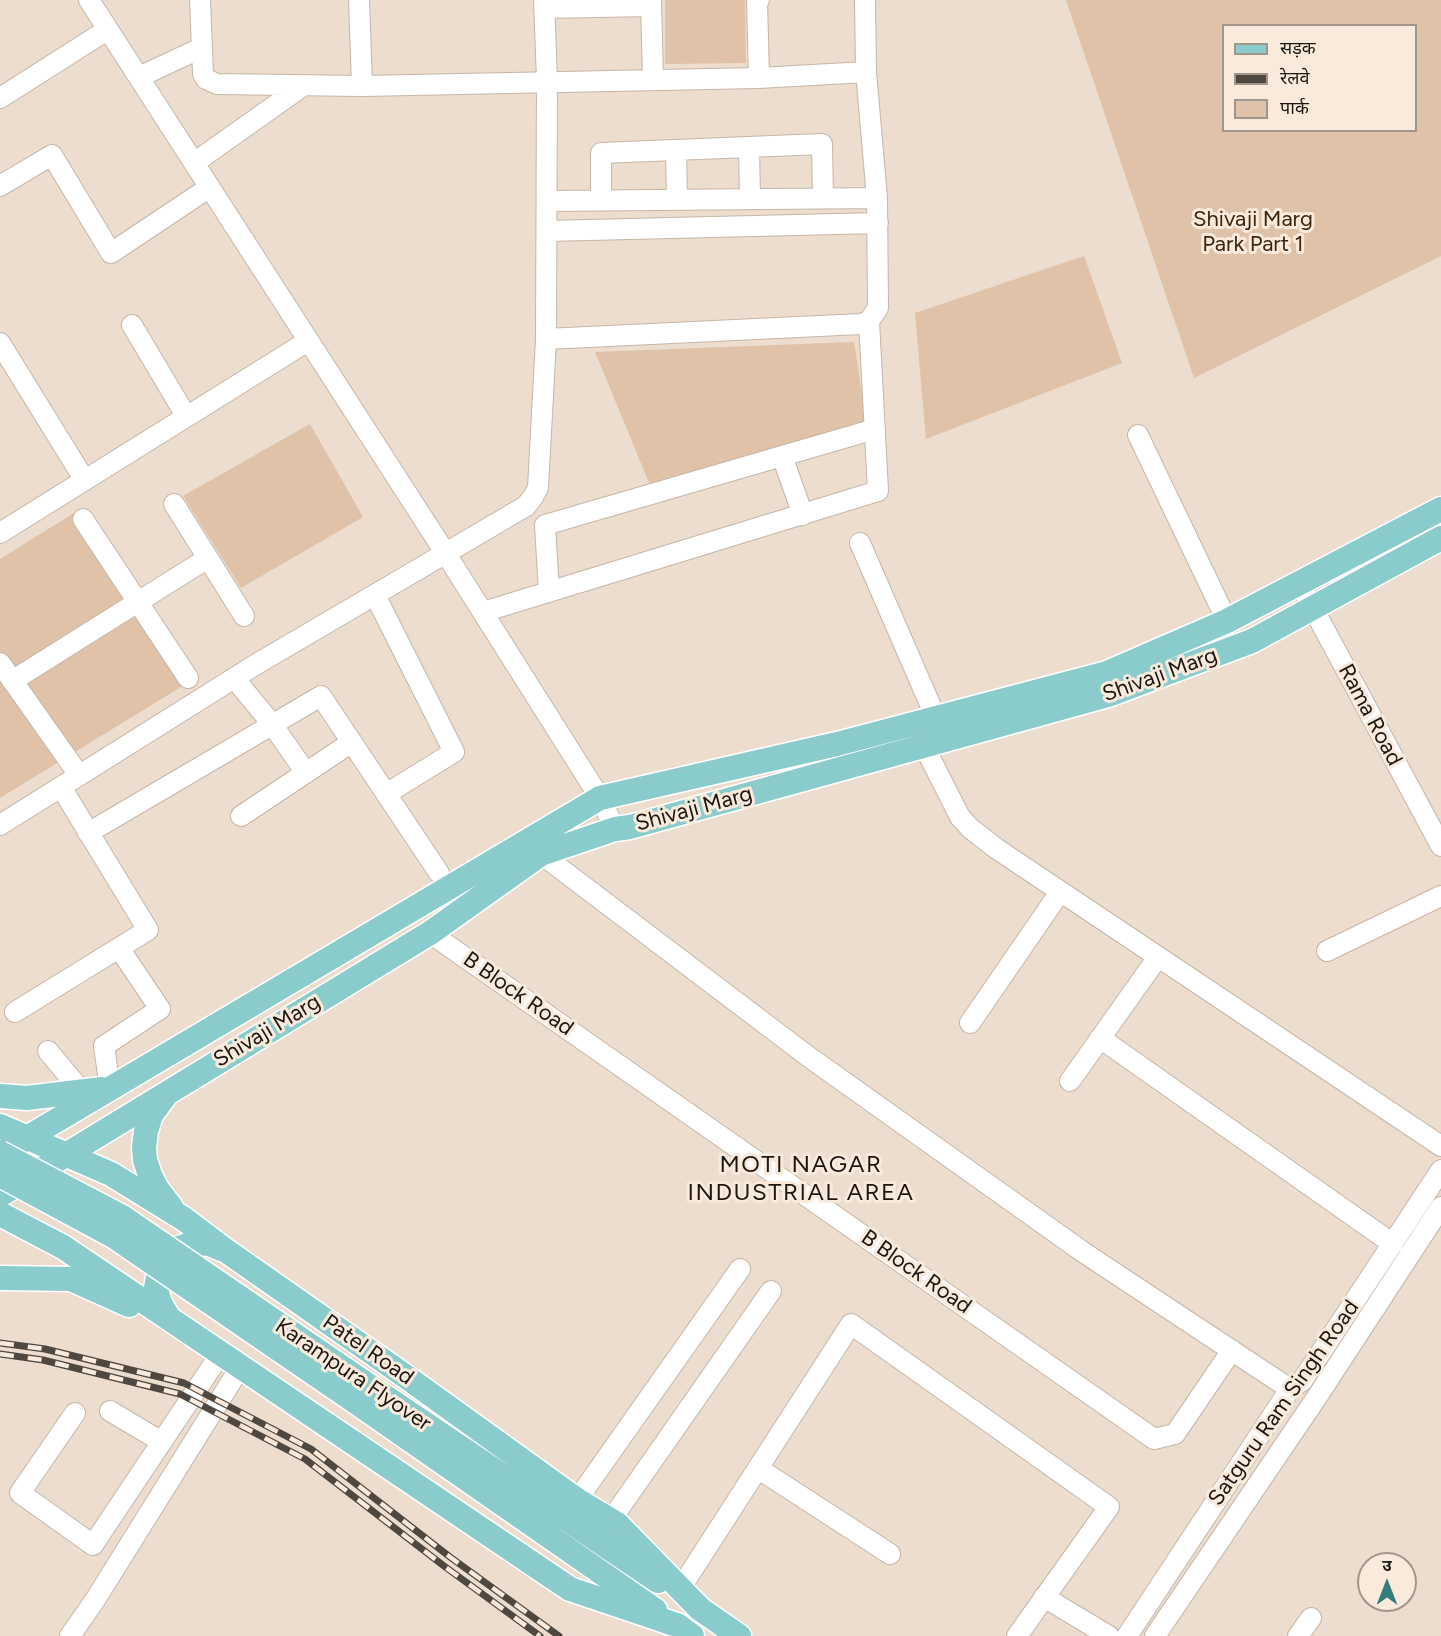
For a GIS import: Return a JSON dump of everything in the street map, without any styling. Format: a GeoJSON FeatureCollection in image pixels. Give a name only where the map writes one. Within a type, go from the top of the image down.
{"type":"FeatureCollection","features":[{"type":"Feature","properties":{"kind":"main road","name":"Shivaji Marg"},"geometry":{"type":"LineString","coordinates":[[0,1154],[600,798],[837,744],[1107,673],[1227,621],[1441,509]]}},
{"type":"Feature","properties":{"kind":"main road","name":"Shivaji Marg"},"geometry":{"type":"LineString","coordinates":[[0,1195],[429,933],[541,854],[615,829],[630,827],[1108,696],[1252,641],[1441,538]]}},
{"type":"Feature","properties":{"kind":"main road"},"geometry":{"type":"LineString","coordinates":[[0,1096],[27,1098],[110,1088]]}},
{"type":"Feature","properties":{"kind":"main road"},"geometry":{"type":"LineString","coordinates":[[168,1092],[151,1115],[146,1131],[145,1160],[157,1189],[167,1204],[184,1219]]}},
{"type":"Feature","properties":{"kind":"main road","name":"Patel Road"},"geometry":{"type":"LineString","coordinates":[[0,1126],[111,1174],[184,1219],[578,1500],[611,1520],[700,1609],[739,1636]]}},
{"type":"Feature","properties":{"kind":"main road","name":"Karampura Flyover"},"geometry":{"type":"LineString","coordinates":[[0,1154],[122,1217],[684,1630]]}},
{"type":"Feature","properties":{"kind":"main road","name":"Karampura Flyover"},"geometry":{"type":"LineString","coordinates":[[0,1175],[115,1238],[341,1379],[700,1609]]}},
{"type":"Feature","properties":{"kind":"main road"},"geometry":{"type":"LineString","coordinates":[[0,1214],[63,1247],[570,1589],[684,1630]]}},
{"type":"Feature","properties":{"kind":"main road"},"geometry":{"type":"LineString","coordinates":[[178,1323],[160,1303],[156,1288],[159,1272],[167,1258],[179,1248],[194,1243],[210,1244],[225,1250]]}},
{"type":"Feature","properties":{"kind":"main road"},"geometry":{"type":"LineString","coordinates":[[0,1278],[71,1279],[178,1323]]}},
{"type":"Feature","properties":{"kind":"street"},"geometry":{"type":"LineString","coordinates":[[89,0],[483,612],[600,798],[615,829]]}},
{"type":"Feature","properties":{"kind":"street"},"geometry":{"type":"LineString","coordinates":[[200,0],[203,74],[211,82],[362,86],[759,78],[866,72]]}},
{"type":"Feature","properties":{"kind":"street"},"geometry":{"type":"LineString","coordinates":[[359,0],[362,86]]}},
{"type":"Feature","properties":{"kind":"street"},"geometry":{"type":"LineString","coordinates":[[759,0],[756,0],[759,78]]}},
{"type":"Feature","properties":{"kind":"street"},"geometry":{"type":"LineString","coordinates":[[546,339],[861,324],[869,321],[878,308],[878,223],[866,72],[865,0]]}},
{"type":"Feature","properties":{"kind":"street"},"geometry":{"type":"LineString","coordinates":[[0,825],[234,678],[526,506],[538,488],[546,339],[547,81],[544,4],[651,3],[653,80]]}},
{"type":"Feature","properties":{"kind":"street"},"geometry":{"type":"LineString","coordinates":[[0,98],[107,30]]}},
{"type":"Feature","properties":{"kind":"street"},"geometry":{"type":"LineString","coordinates":[[139,77],[201,48]]}},
{"type":"Feature","properties":{"kind":"street"},"geometry":{"type":"LineString","coordinates":[[194,163],[304,85]]}},
{"type":"Feature","properties":{"kind":"street"},"geometry":{"type":"LineString","coordinates":[[601,200],[601,153],[822,144],[823,198]]}},
{"type":"Feature","properties":{"kind":"street"},"geometry":{"type":"LineString","coordinates":[[749,147],[750,199]]}},
{"type":"Feature","properties":{"kind":"street"},"geometry":{"type":"LineString","coordinates":[[676,150],[677,199]]}},
{"type":"Feature","properties":{"kind":"street"},"geometry":{"type":"LineString","coordinates":[[0,186],[52,155],[111,254],[210,187]]}},
{"type":"Feature","properties":{"kind":"street"},"geometry":{"type":"LineString","coordinates":[[547,201],[877,198]]}},
{"type":"Feature","properties":{"kind":"street"},"geometry":{"type":"LineString","coordinates":[[547,231],[878,223]]}},
{"type":"Feature","properties":{"kind":"street"},"geometry":{"type":"LineString","coordinates":[[483,612],[878,491],[869,321]]}},
{"type":"Feature","properties":{"kind":"street"},"geometry":{"type":"LineString","coordinates":[[132,325],[186,416]]}},
{"type":"Feature","properties":{"kind":"street"},"geometry":{"type":"LineString","coordinates":[[0,533],[308,341]]}},
{"type":"Feature","properties":{"kind":"street"},"geometry":{"type":"LineString","coordinates":[[0,344],[8,375],[84,479]]}},
{"type":"Feature","properties":{"kind":"street"},"geometry":{"type":"LineString","coordinates":[[549,592],[545,525],[875,429]]}},
{"type":"Feature","properties":{"kind":"street"},"geometry":{"type":"LineString","coordinates":[[1138,435],[1227,621]]}},
{"type":"Feature","properties":{"kind":"street"},"geometry":{"type":"LineString","coordinates":[[782,456],[803,514]]}},
{"type":"Feature","properties":{"kind":"street"},"geometry":{"type":"LineString","coordinates":[[174,504],[244,616]]}},
{"type":"Feature","properties":{"kind":"street"},"geometry":{"type":"LineString","coordinates":[[83,519],[188,678]]}},
{"type":"Feature","properties":{"kind":"street"},"geometry":{"type":"LineString","coordinates":[[860,543],[936,718]]}},
{"type":"Feature","properties":{"kind":"street"},"geometry":{"type":"LineString","coordinates":[[12,681],[208,558]]}},
{"type":"Feature","properties":{"kind":"street","name":"Rama Road"},"geometry":{"type":"LineString","coordinates":[[1300,584],[1441,846]]}},
{"type":"Feature","properties":{"kind":"street"},"geometry":{"type":"LineString","coordinates":[[375,595],[454,753],[386,794]]}},
{"type":"Feature","properties":{"kind":"street"},"geometry":{"type":"LineString","coordinates":[[0,663],[79,775]]}},
{"type":"Feature","properties":{"kind":"street"},"geometry":{"type":"LineString","coordinates":[[234,678],[272,724],[306,773]]}},
{"type":"Feature","properties":{"kind":"street"},"geometry":{"type":"LineString","coordinates":[[88,833],[321,696],[438,873]]}},
{"type":"Feature","properties":{"kind":"street"},"geometry":{"type":"LineString","coordinates":[[241,816],[352,742]]}},
{"type":"Feature","properties":{"kind":"street"},"geometry":{"type":"LineString","coordinates":[[924,746],[952,804],[970,828],[996,849],[1441,1146]]}},
{"type":"Feature","properties":{"kind":"street"},"geometry":{"type":"LineString","coordinates":[[15,1012],[148,930],[61,787]]}},
{"type":"Feature","properties":{"kind":"street"},"geometry":{"type":"LineString","coordinates":[[541,854],[809,1057],[1083,1252],[1290,1389]]}},
{"type":"Feature","properties":{"kind":"street"},"geometry":{"type":"LineString","coordinates":[[970,1023],[1060,892]]}},
{"type":"Feature","properties":{"kind":"street"},"geometry":{"type":"LineString","coordinates":[[1327,951],[1441,896]]}},
{"type":"Feature","properties":{"kind":"street","name":"B Block Road"},"geometry":{"type":"LineString","coordinates":[[429,933],[1154,1439],[1175,1434],[1232,1350]]}},
{"type":"Feature","properties":{"kind":"street"},"geometry":{"type":"LineString","coordinates":[[110,1088],[104,1046],[160,1010],[119,948]]}},
{"type":"Feature","properties":{"kind":"street"},"geometry":{"type":"LineString","coordinates":[[1070,1081],[1158,957]]}},
{"type":"Feature","properties":{"kind":"street"},"geometry":{"type":"LineString","coordinates":[[1100,1038],[1393,1244]]}},
{"type":"Feature","properties":{"kind":"street"},"geometry":{"type":"LineString","coordinates":[[48,1051],[82,1092]]}},
{"type":"Feature","properties":{"kind":"street","name":"Satguru Ram Singh Road"},"geometry":{"type":"LineString","coordinates":[[1127,1636],[1290,1389],[1302,1381],[1441,1170]]}},
{"type":"Feature","properties":{"kind":"street","name":"Satguru Ram Singh Road"},"geometry":{"type":"LineString","coordinates":[[1155,1636],[1317,1397],[1441,1207]]}},
{"type":"Feature","properties":{"kind":"street"},"geometry":{"type":"LineString","coordinates":[[578,1500],[740,1269]]}},
{"type":"Feature","properties":{"kind":"street"},"geometry":{"type":"LineString","coordinates":[[611,1520],[771,1291]]}},
{"type":"Feature","properties":{"kind":"street"},"geometry":{"type":"LineString","coordinates":[[680,1589],[852,1324],[1109,1507],[1017,1636]]}},
{"type":"Feature","properties":{"kind":"street"},"geometry":{"type":"LineString","coordinates":[[75,1413],[20,1493],[93,1545],[162,1442],[231,1360]]}},
{"type":"Feature","properties":{"kind":"street"},"geometry":{"type":"LineString","coordinates":[[70,1636],[101,1590],[231,1360]]}},
{"type":"Feature","properties":{"kind":"street"},"geometry":{"type":"LineString","coordinates":[[110,1411],[162,1442]]}},
{"type":"Feature","properties":{"kind":"street"},"geometry":{"type":"LineString","coordinates":[[759,1469],[890,1554]]}},
{"type":"Feature","properties":{"kind":"street"},"geometry":{"type":"LineString","coordinates":[[1044,1597],[1109,1636]]}},
{"type":"Feature","properties":{"kind":"street"},"geometry":{"type":"LineString","coordinates":[[1298,1636],[1311,1618]]}},
{"type":"Feature","properties":{"kind":"green space"},"geometry":{"type":"Polygon","coordinates":[[[665,0],[745,0],[746,63],[665,64],[665,0]]]}},
{"type":"Feature","properties":{"kind":"green space","name":"Shivaji Marg Park Part 1"},"geometry":{"type":"Polygon","coordinates":[[[1066,0],[1441,0],[1441,256],[1194,378],[1066,0]]]}},
{"type":"Feature","properties":{"kind":"green space"},"geometry":{"type":"Polygon","coordinates":[[[1084,256],[1122,363],[926,439],[915,313],[1084,256]]]}},
{"type":"Feature","properties":{"kind":"green space"},"geometry":{"type":"Polygon","coordinates":[[[854,342],[867,425],[650,485],[595,352],[854,342]]]}},
{"type":"Feature","properties":{"kind":"green space"},"geometry":{"type":"Polygon","coordinates":[[[310,424],[363,517],[241,588],[183,496],[310,424]]]}},
{"type":"Feature","properties":{"kind":"green space"},"geometry":{"type":"Polygon","coordinates":[[[82,508],[194,679],[0,798],[0,559],[82,508]]]}},
{"type":"Feature","properties":{"kind":"railway"},"geometry":{"type":"LineString","coordinates":[[0,1343],[45,1349],[184,1383],[311,1449],[450,1557],[559,1636]]}},
{"type":"Feature","properties":{"kind":"railway"},"geometry":{"type":"LineString","coordinates":[[0,1354],[43,1360],[180,1394],[305,1459],[444,1566],[540,1636]]}},
{"type":"Feature","properties":{"kind":"district","name":"MOTI NAGAR INDUSTRIAL AREA"},"geometry":{"type":"Point","coordinates":[801,1179]}}]}
